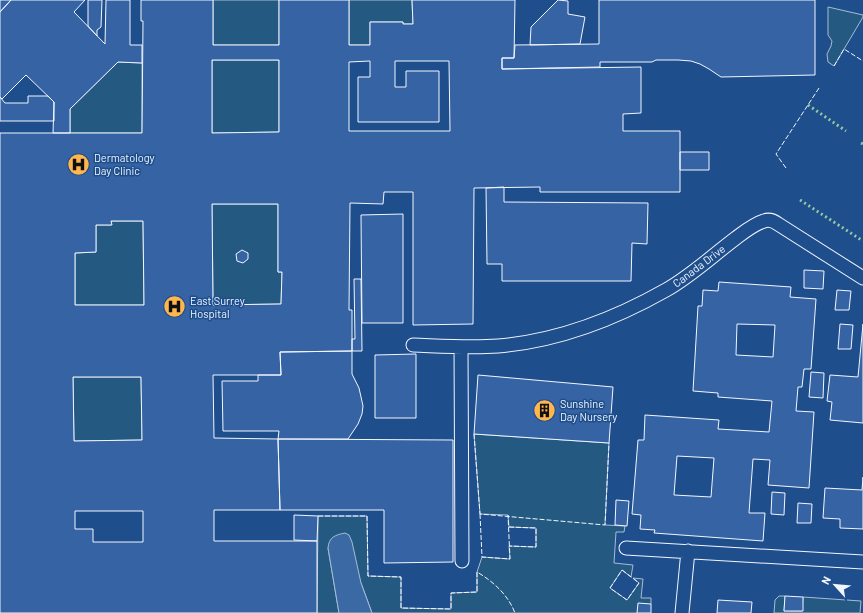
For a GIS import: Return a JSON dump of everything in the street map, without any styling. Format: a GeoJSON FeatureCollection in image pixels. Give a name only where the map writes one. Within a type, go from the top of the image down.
{"type":"FeatureCollection","features":[{"type":"Feature","properties":{"kind":"lane","name":"Canada Drive"},"geometry":{"type":"LineString","coordinates":[[461,347],[499,346],[560,336],[577,331],[628,310],[679,283],[740,235],[766,220],[773,221],[863,278]]}},
{"type":"Feature","properties":{"kind":"lane"},"geometry":{"type":"LineString","coordinates":[[413,345],[461,347],[462,561]]}},
{"type":"Feature","properties":{"kind":"lane"},"geometry":{"type":"LineString","coordinates":[[626,548],[863,562]]}},
{"type":"Feature","properties":{"kind":"lane"},"geometry":{"type":"LineString","coordinates":[[682,613],[688,551]]}},
{"type":"Feature","properties":{"kind":"shaded area"},"geometry":{"type":"Polygon","coordinates":[[[213,0],[279,0],[279,45],[213,45],[213,0]]]}},
{"type":"Feature","properties":{"kind":"shaded area"},"geometry":{"type":"Polygon","coordinates":[[[349,0],[412,0],[413,24],[403,24],[403,22],[370,22],[370,45],[349,45],[349,0]]]}},
{"type":"Feature","properties":{"kind":"shaded area"},"geometry":{"type":"Polygon","coordinates":[[[828,7],[863,15],[834,66],[828,62],[827,54],[832,41],[828,35],[828,7]]]}},
{"type":"Feature","properties":{"kind":"shaded area"},"geometry":{"type":"Polygon","coordinates":[[[212,60],[279,60],[279,132],[212,133],[212,60]]]}},
{"type":"Feature","properties":{"kind":"shaded area"},"geometry":{"type":"Polygon","coordinates":[[[118,62],[142,63],[142,133],[70,133],[70,109],[118,62]]]}},
{"type":"Feature","properties":{"kind":"shaded area"},"geometry":{"type":"Polygon","coordinates":[[[212,204],[278,204],[278,272],[282,272],[281,304],[213,305],[212,204]]]}},
{"type":"Feature","properties":{"kind":"shaded area"},"geometry":{"type":"Polygon","coordinates":[[[111,221],[143,221],[144,305],[75,305],[75,253],[96,252],[96,225],[111,225],[111,221]]]}},
{"type":"Feature","properties":{"kind":"shaded area"},"geometry":{"type":"Polygon","coordinates":[[[73,377],[141,377],[142,440],[74,441],[73,377]]]}},
{"type":"Feature","properties":{"kind":"shaded area"},"geometry":{"type":"Polygon","coordinates":[[[474,434],[609,443],[605,525],[625,526],[624,532],[616,532],[614,563],[633,565],[631,577],[622,570],[610,588],[627,600],[639,583],[633,578],[643,579],[641,598],[651,598],[651,604],[643,613],[372,613],[361,583],[328,548],[339,613],[317,613],[318,516],[367,516],[368,576],[401,577],[401,608],[451,609],[451,593],[477,592],[477,572],[482,557],[510,559],[509,546],[536,547],[536,528],[509,527],[508,515],[480,514],[474,434]]]}},
{"type":"Feature","properties":{"kind":"shaded area"},"geometry":{"type":"Polygon","coordinates":[[[345,533],[349,535],[352,542],[361,583],[372,613],[339,613],[328,548],[333,537],[345,533]]]}},
{"type":"Feature","properties":{"kind":"shaded area"},"geometry":{"type":"Polygon","coordinates":[[[779,596],[785,596],[784,611],[802,611],[803,597],[861,601],[860,613],[774,613],[775,600],[779,596]]]}},
{"type":"Feature","properties":{"kind":"building"},"geometry":{"type":"Polygon","coordinates":[[[0,0],[11,0],[0,12],[0,0]]]}},
{"type":"Feature","properties":{"kind":"building"},"geometry":{"type":"Polygon","coordinates":[[[11,0],[85,0],[74,12],[105,44],[106,0],[130,0],[130,45],[142,45],[142,63],[118,62],[70,109],[70,133],[53,133],[54,102],[26,75],[2,99],[0,97],[0,12],[11,0]]]}},
{"type":"Feature","properties":{"kind":"building"},"geometry":{"type":"Polygon","coordinates":[[[88,0],[102,0],[101,27],[97,30],[97,36],[88,26],[88,0]]]}},
{"type":"Feature","properties":{"kind":"building","name":"East Surrey Hospital"},"geometry":{"type":"Polygon","coordinates":[[[141,0],[213,0],[213,45],[279,45],[279,0],[349,0],[349,45],[370,45],[370,22],[403,22],[403,24],[413,24],[412,0],[515,0],[514,58],[502,58],[502,69],[641,67],[641,113],[623,114],[623,131],[680,131],[680,192],[540,192],[540,187],[474,188],[473,324],[413,325],[413,192],[384,192],[383,204],[350,203],[349,310],[352,310],[352,351],[280,352],[281,375],[213,375],[214,438],[278,439],[280,510],[214,510],[214,541],[317,541],[317,613],[0,613],[0,133],[142,133],[143,21],[141,21],[141,0]],[[212,60],[212,133],[279,132],[279,60],[212,60]],[[370,61],[349,62],[349,131],[450,131],[449,61],[395,61],[395,87],[406,87],[406,71],[439,71],[439,122],[358,122],[358,77],[370,77],[370,61]],[[212,204],[213,305],[281,304],[282,272],[278,272],[278,204],[212,204]],[[111,221],[112,225],[96,225],[96,252],[75,253],[75,305],[144,305],[143,221],[111,221]],[[73,377],[74,441],[142,440],[141,377],[73,377]],[[75,511],[75,529],[93,529],[93,542],[143,542],[143,511],[75,511]]]}},
{"type":"Feature","properties":{"kind":"building"},"geometry":{"type":"Polygon","coordinates":[[[558,0],[568,1],[568,14],[585,17],[580,44],[530,45],[531,27],[558,0]]]}},
{"type":"Feature","properties":{"kind":"building"},"geometry":{"type":"Polygon","coordinates":[[[599,0],[815,0],[815,75],[721,77],[700,64],[691,61],[678,60],[656,60],[652,62],[600,62],[600,67],[502,69],[502,58],[514,58],[515,45],[599,44],[599,0]]]}},
{"type":"Feature","properties":{"kind":"building"},"geometry":{"type":"Polygon","coordinates":[[[28,96],[48,96],[54,102],[54,121],[0,121],[0,97],[5,103],[28,103],[28,96]]]}},
{"type":"Feature","properties":{"kind":"building"},"geometry":{"type":"Polygon","coordinates":[[[680,152],[709,152],[709,170],[680,170],[680,152]]]}},
{"type":"Feature","properties":{"kind":"building"},"geometry":{"type":"Polygon","coordinates":[[[504,187],[504,202],[648,203],[647,244],[632,243],[631,281],[502,281],[502,264],[487,264],[486,188],[504,187]]]}},
{"type":"Feature","properties":{"kind":"building"},"geometry":{"type":"Polygon","coordinates":[[[403,214],[403,323],[362,323],[361,215],[403,214]]]}},
{"type":"Feature","properties":{"kind":"building"},"geometry":{"type":"Polygon","coordinates":[[[242,250],[248,253],[248,259],[243,263],[237,261],[236,254],[242,250]]]}},
{"type":"Feature","properties":{"kind":"building"},"geometry":{"type":"Polygon","coordinates":[[[804,270],[824,271],[823,289],[804,288],[804,270]]]}},
{"type":"Feature","properties":{"kind":"building"},"geometry":{"type":"Polygon","coordinates":[[[354,279],[361,279],[362,351],[352,351],[352,339],[355,339],[354,279]]]}},
{"type":"Feature","properties":{"kind":"building"},"geometry":{"type":"Polygon","coordinates":[[[719,282],[791,287],[790,297],[816,299],[811,369],[804,369],[802,387],[798,387],[796,411],[814,412],[809,488],[768,485],[770,460],[753,459],[749,513],[765,513],[763,541],[654,533],[655,530],[640,529],[641,515],[632,514],[638,440],[644,440],[645,415],[719,420],[718,429],[769,432],[772,401],[718,397],[718,393],[693,391],[698,306],[702,306],[703,290],[718,291],[719,282]],[[737,324],[736,355],[773,357],[775,325],[737,324]],[[677,456],[674,495],[711,497],[714,458],[677,456]]]}},
{"type":"Feature","properties":{"kind":"building"},"geometry":{"type":"Polygon","coordinates":[[[837,290],[851,291],[849,310],[835,310],[837,290]]]}},
{"type":"Feature","properties":{"kind":"building"},"geometry":{"type":"Polygon","coordinates":[[[840,324],[853,325],[851,349],[838,349],[840,324]]]}},
{"type":"Feature","properties":{"kind":"building"},"geometry":{"type":"Polygon","coordinates":[[[863,324],[863,423],[830,420],[832,402],[827,401],[830,375],[858,377],[863,324]]]}},
{"type":"Feature","properties":{"kind":"building"},"geometry":{"type":"Polygon","coordinates":[[[352,351],[352,374],[359,388],[363,406],[358,424],[348,439],[278,439],[279,431],[223,431],[222,381],[258,381],[258,375],[281,375],[280,352],[352,351]]]}},
{"type":"Feature","properties":{"kind":"building"},"geometry":{"type":"Polygon","coordinates":[[[416,354],[416,418],[375,418],[375,355],[416,354]]]}},
{"type":"Feature","properties":{"kind":"building"},"geometry":{"type":"Polygon","coordinates":[[[811,372],[824,373],[823,398],[809,397],[811,372]]]}},
{"type":"Feature","properties":{"kind":"building","name":"Sunshine Day Nursery"},"geometry":{"type":"Polygon","coordinates":[[[478,375],[613,387],[609,443],[474,434],[478,375]]]}},
{"type":"Feature","properties":{"kind":"building"},"geometry":{"type":"Polygon","coordinates":[[[278,439],[453,440],[453,562],[384,563],[384,510],[280,510],[278,439]]]}},
{"type":"Feature","properties":{"kind":"building"},"geometry":{"type":"Polygon","coordinates":[[[863,477],[863,529],[840,528],[840,519],[823,518],[825,488],[862,490],[863,477]]]}},
{"type":"Feature","properties":{"kind":"building"},"geometry":{"type":"Polygon","coordinates":[[[772,492],[785,493],[784,515],[771,514],[772,492]]]}},
{"type":"Feature","properties":{"kind":"building"},"geometry":{"type":"Polygon","coordinates":[[[616,500],[629,501],[627,526],[615,525],[616,500]]]}},
{"type":"Feature","properties":{"kind":"building"},"geometry":{"type":"Polygon","coordinates":[[[798,503],[812,504],[811,523],[797,523],[798,503]]]}},
{"type":"Feature","properties":{"kind":"building"},"geometry":{"type":"Polygon","coordinates":[[[294,515],[318,516],[317,541],[294,540],[294,515]]]}},
{"type":"Feature","properties":{"kind":"building"},"geometry":{"type":"Polygon","coordinates":[[[785,596],[803,597],[803,611],[784,611],[785,596]]]}},
{"type":"Feature","properties":{"kind":"building"},"geometry":{"type":"Polygon","coordinates":[[[718,600],[752,602],[751,613],[717,613],[718,600]]]}},
{"type":"Feature","properties":{"kind":"building"},"geometry":{"type":"Polygon","coordinates":[[[638,603],[651,604],[651,613],[637,613],[638,603]]]}},
{"type":"Feature","properties":{"kind":"hedge"},"geometry":{"type":"LineString","coordinates":[[808,105],[846,131]]}},
{"type":"Feature","properties":{"kind":"hedge"},"geometry":{"type":"LineString","coordinates":[[800,200],[863,241]]}},
{"type":"Feature","properties":{"kind":"fence"},"geometry":{"type":"LineString","coordinates":[[834,66],[844,49],[863,61]]}},
{"type":"Feature","properties":{"kind":"fence"},"geometry":{"type":"LineString","coordinates":[[786,168],[776,154],[819,88]]}},
{"type":"Feature","properties":{"kind":"fence"},"geometry":{"type":"LineString","coordinates":[[474,434],[480,514],[605,525],[609,443]]}},
{"type":"Feature","properties":{"kind":"fence"},"geometry":{"type":"LineString","coordinates":[[480,514],[482,557],[510,559],[508,515]]}},
{"type":"Feature","properties":{"kind":"fence"},"geometry":{"type":"LineString","coordinates":[[318,516],[367,516],[368,576],[401,577],[401,608],[451,609],[451,593],[477,592],[477,572],[500,590],[512,606],[515,613]]}},
{"type":"Feature","properties":{"kind":"fence"},"geometry":{"type":"LineString","coordinates":[[509,527],[536,528],[536,547],[509,546]]}},
{"type":"Feature","properties":{"kind":"fence"},"geometry":{"type":"LineString","coordinates":[[622,570],[639,583],[627,600],[610,588],[622,570]]}},
{"type":"Feature","properties":{"kind":"place","name":"Dermatology Day Clinic"},"geometry":{"type":"Point","coordinates":[79,164]}},
{"type":"Feature","properties":{"kind":"place","name":"East Surrey Hospital"},"geometry":{"type":"Point","coordinates":[174,307]}},
{"type":"Feature","properties":{"kind":"place","name":"Sunshine Day Nursery"},"geometry":{"type":"Point","coordinates":[544,410]}}]}
